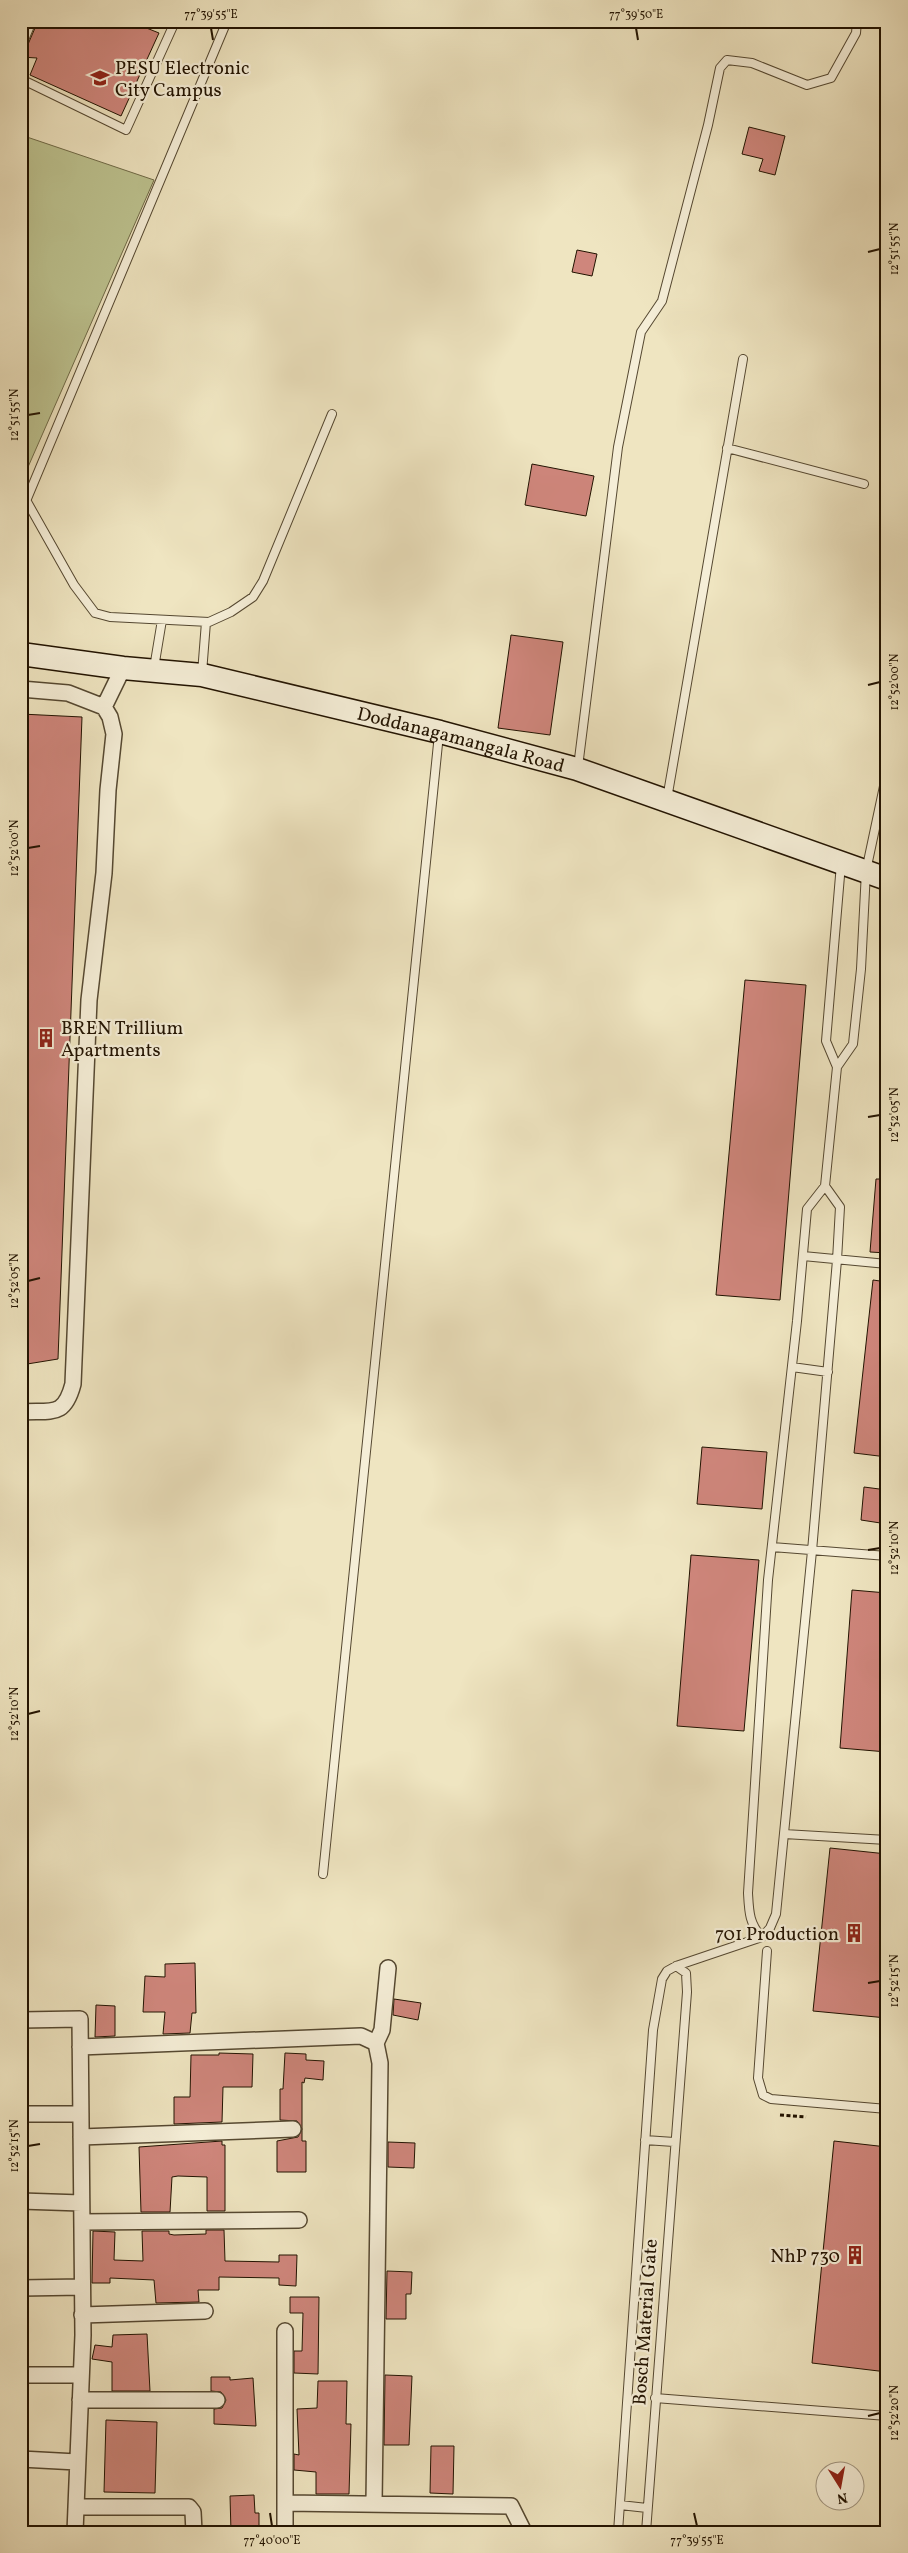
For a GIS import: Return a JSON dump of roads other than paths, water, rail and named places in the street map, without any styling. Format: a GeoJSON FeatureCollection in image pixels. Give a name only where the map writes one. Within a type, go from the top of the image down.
{"type":"FeatureCollection","features":[{"type":"Feature","properties":{"kind":"street","name":"Doddanagamangala Road"},"geometry":{"type":"LineString","coordinates":[[21,654],[123,668],[202,675],[440,732],[577,769],[887,879]]}},
{"type":"Feature","properties":{"kind":"street"},"geometry":{"type":"LineString","coordinates":[[104,707],[123,668]]}},
{"type":"Feature","properties":{"kind":"street"},"geometry":{"type":"LineString","coordinates":[[21,689],[68,693],[104,707],[110,717],[114,734],[108,790],[104,873],[89,1000],[73,1384],[68,1402],[61,1409],[21,1412]]}},
{"type":"Feature","properties":{"kind":"street"},"geometry":{"type":"LineString","coordinates":[[374,2503],[380,2063],[376,2043],[382,2030],[388,1968]]}},
{"type":"Feature","properties":{"kind":"street"},"geometry":{"type":"LineString","coordinates":[[21,2020],[80,2019],[82,2316],[74,2532]]}},
{"type":"Feature","properties":{"kind":"street"},"geometry":{"type":"LineString","coordinates":[[80,2047],[361,2036],[376,2043]]}},
{"type":"Feature","properties":{"kind":"street"},"geometry":{"type":"LineString","coordinates":[[21,2114],[80,2114]]}},
{"type":"Feature","properties":{"kind":"street"},"geometry":{"type":"LineString","coordinates":[[81,2137],[292,2129]]}},
{"type":"Feature","properties":{"kind":"street"},"geometry":{"type":"LineString","coordinates":[[21,2201],[81,2203]]}},
{"type":"Feature","properties":{"kind":"street"},"geometry":{"type":"LineString","coordinates":[[82,2222],[299,2220]]}},
{"type":"Feature","properties":{"kind":"street"},"geometry":{"type":"LineString","coordinates":[[21,2288],[82,2287]]}},
{"type":"Feature","properties":{"kind":"street"},"geometry":{"type":"LineString","coordinates":[[82,2316],[205,2311]]}},
{"type":"Feature","properties":{"kind":"street"},"geometry":{"type":"LineString","coordinates":[[285,2331],[285,2532]]}},
{"type":"Feature","properties":{"kind":"street"},"geometry":{"type":"LineString","coordinates":[[21,2375],[81,2375]]}},
{"type":"Feature","properties":{"kind":"street"},"geometry":{"type":"LineString","coordinates":[[80,2400],[217,2400]]}},
{"type":"Feature","properties":{"kind":"street"},"geometry":{"type":"LineString","coordinates":[[21,2459],[77,2462]]}},
{"type":"Feature","properties":{"kind":"street"},"geometry":{"type":"LineString","coordinates":[[285,2503],[511,2506],[524,2532]]}},
{"type":"Feature","properties":{"kind":"street"},"geometry":{"type":"LineString","coordinates":[[76,2507],[189,2507],[193,2512],[194,2532]]}},
{"type":"Feature","properties":{"kind":"lane"},"geometry":{"type":"LineString","coordinates":[[21,47],[32,21]]}},
{"type":"Feature","properties":{"kind":"lane"},"geometry":{"type":"LineString","coordinates":[[21,80],[126,130],[174,24],[168,21]]}},
{"type":"Feature","properties":{"kind":"lane"},"geometry":{"type":"LineString","coordinates":[[21,513],[228,21]]}},
{"type":"Feature","properties":{"kind":"lane"},"geometry":{"type":"LineString","coordinates":[[577,769],[618,447],[641,332],[662,301],[708,125],[720,68],[727,60],[738,60],[807,85],[831,78],[856,33],[857,21]]}},
{"type":"Feature","properties":{"kind":"lane"},"geometry":{"type":"LineString","coordinates":[[666,801],[742,359]]}},
{"type":"Feature","properties":{"kind":"lane"},"geometry":{"type":"LineString","coordinates":[[26,500],[74,585],[95,613],[110,617],[206,622],[231,612],[252,597],[263,581],[332,414]]}},
{"type":"Feature","properties":{"kind":"lane"},"geometry":{"type":"LineString","coordinates":[[727,448],[864,484]]}},
{"type":"Feature","properties":{"kind":"lane"},"geometry":{"type":"LineString","coordinates":[[154,671],[162,620]]}},
{"type":"Feature","properties":{"kind":"lane"},"geometry":{"type":"LineString","coordinates":[[202,675],[206,622]]}},
{"type":"Feature","properties":{"kind":"lane"},"geometry":{"type":"LineString","coordinates":[[322,1874],[440,732]]}},
{"type":"Feature","properties":{"kind":"lane"},"geometry":{"type":"LineString","coordinates":[[837,1067],[853,1044],[861,969],[866,871],[887,772]]}},
{"type":"Feature","properties":{"kind":"lane"},"geometry":{"type":"LineString","coordinates":[[762,1937],[754,1928],[749,1914],[748,1893],[772,1547],[792,1367],[806,1209],[825,1186],[837,1067],[826,1041],[842,863]]}},
{"type":"Feature","properties":{"kind":"lane"},"geometry":{"type":"LineString","coordinates":[[618,2532],[653,2030],[662,1979],[667,1971],[676,1966],[762,1937],[770,1928],[776,1914],[812,1551],[837,1260],[840,1207],[825,1186]]}},
{"type":"Feature","properties":{"kind":"lane"},"geometry":{"type":"LineString","coordinates":[[803,1256],[887,1264]]}},
{"type":"Feature","properties":{"kind":"lane"},"geometry":{"type":"LineString","coordinates":[[792,1367],[828,1372]]}},
{"type":"Feature","properties":{"kind":"lane"},"geometry":{"type":"LineString","coordinates":[[772,1547],[887,1556]]}},
{"type":"Feature","properties":{"kind":"lane"},"geometry":{"type":"LineString","coordinates":[[784,1834],[887,1840]]}},
{"type":"Feature","properties":{"kind":"lane"},"geometry":{"type":"LineString","coordinates":[[767,1952],[758,2078],[763,2095],[771,2099],[887,2110]]}},
{"type":"Feature","properties":{"kind":"lane","name":"Bosch Material Gate"},"geometry":{"type":"LineString","coordinates":[[646,2532],[676,2114],[687,1992],[686,1973],[676,1966]]}},
{"type":"Feature","properties":{"kind":"lane"},"geometry":{"type":"LineString","coordinates":[[646,2140],[674,2142]]}},
{"type":"Feature","properties":{"kind":"lane"},"geometry":{"type":"LineString","coordinates":[[655,2398],[887,2416]]}},
{"type":"Feature","properties":{"kind":"lane"},"geometry":{"type":"LineString","coordinates":[[620,2505],[647,2508]]}},
{"type":"Feature","properties":{"kind":"place","name":"PESU Electronic City Campus"},"geometry":{"type":"Point","coordinates":[100,78]}},
{"type":"Feature","properties":{"kind":"place","name":"BREN Trillium Apartments"},"geometry":{"type":"Point","coordinates":[46,1038]}},
{"type":"Feature","properties":{"kind":"place","name":"701 Production"},"geometry":{"type":"Point","coordinates":[854,1933]}},
{"type":"Feature","properties":{"kind":"place","name":"NhP 730"},"geometry":{"type":"Point","coordinates":[855,2255]}}]}
